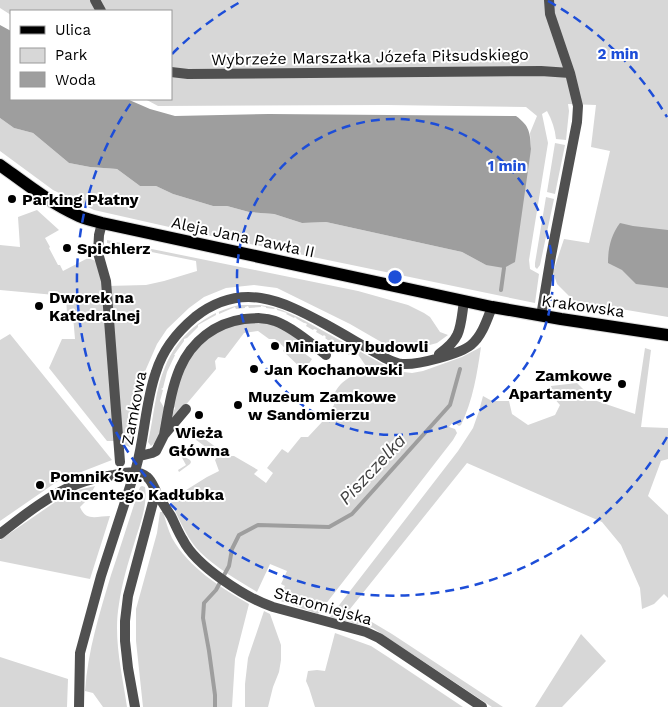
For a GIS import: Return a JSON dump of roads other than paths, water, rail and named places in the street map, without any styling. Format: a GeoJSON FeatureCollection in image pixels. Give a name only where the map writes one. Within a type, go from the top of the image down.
{"type":"FeatureCollection","features":[{"type":"Feature","properties":{"kind":"main road","name":"Aleja Jana Pawła II"},"geometry":{"type":"LineString","coordinates":[[0,164],[57,204],[80,216],[102,223],[492,307]]}},
{"type":"Feature","properties":{"kind":"main road","name":"Krakowska"},"geometry":{"type":"LineString","coordinates":[[492,307],[668,335]]}},
{"type":"Feature","properties":{"kind":"street"},"geometry":{"type":"LineString","coordinates":[[541,316],[577,122],[578,106],[570,73],[550,14],[550,0]]}},
{"type":"Feature","properties":{"kind":"street","name":"Wybrzeże Marszałka Józefa Piłsudskiego"},"geometry":{"type":"LineString","coordinates":[[172,72],[197,74],[541,71],[570,73]]}},
{"type":"Feature","properties":{"kind":"street"},"geometry":{"type":"LineString","coordinates":[[102,223],[99,234],[98,254],[106,281],[120,462]]}},
{"type":"Feature","properties":{"kind":"street","name":"Zamkowa"},"geometry":{"type":"LineString","coordinates":[[79,707],[80,653],[101,576],[140,456],[150,390],[156,370],[165,351],[177,334],[188,323],[202,312],[226,301],[253,297],[268,299],[300,310],[385,358],[404,364],[457,353],[470,346],[477,339],[485,325],[492,307]]}},
{"type":"Feature","properties":{"kind":"street","name":"Zamkowa"},"geometry":{"type":"LineString","coordinates":[[432,359],[449,347],[455,339],[460,327],[464,301]]}},
{"type":"Feature","properties":{"kind":"street"},"geometry":{"type":"LineString","coordinates":[[164,435],[176,379],[185,357],[203,337],[222,324],[236,320],[260,318],[272,320],[286,326],[326,355]]}},
{"type":"Feature","properties":{"kind":"street"},"geometry":{"type":"LineString","coordinates":[[140,456],[156,451],[164,435],[186,409]]}},
{"type":"Feature","properties":{"kind":"street"},"geometry":{"type":"LineString","coordinates":[[0,534],[30,511],[63,490],[92,479],[135,472]]}},
{"type":"Feature","properties":{"kind":"street","name":"Staromiejska"},"geometry":{"type":"LineString","coordinates":[[135,472],[146,476],[151,481],[187,547],[195,557],[234,587],[267,605],[366,632],[379,638],[482,707]]}},
{"type":"Feature","properties":{"kind":"street"},"geometry":{"type":"LineString","coordinates":[[135,707],[128,668],[125,622],[128,596],[156,491]]}},
{"type":"Feature","properties":{"kind":"water"},"geometry":{"type":"Polygon","coordinates":[[[0,25],[10,30],[10,100],[129,100],[150,109],[175,116],[269,114],[516,116],[524,123],[528,130],[531,149],[515,262],[504,268],[486,265],[462,252],[326,222],[302,223],[274,214],[249,212],[227,206],[213,206],[173,194],[156,186],[140,186],[117,169],[69,163],[33,133],[14,128],[0,118],[0,25]]]}},
{"type":"Feature","properties":{"kind":"water"},"geometry":{"type":"Polygon","coordinates":[[[620,223],[668,230],[668,288],[636,284],[622,270],[608,263],[614,232],[620,223]]]}},
{"type":"Feature","properties":{"kind":"waterway","name":"Piszczelka"},"geometry":{"type":"LineString","coordinates":[[501,290],[504,268]]}},
{"type":"Feature","properties":{"kind":"waterway","name":"Piszczelka"},"geometry":{"type":"LineString","coordinates":[[215,707],[215,695],[203,618],[204,603],[216,590],[229,566],[232,549],[239,535],[258,525],[329,527],[352,514],[450,405],[460,369]]}},
{"type":"Feature","properties":{"kind":"place","name":"Parking Płatny"},"geometry":{"type":"Point","coordinates":[12,199]}},
{"type":"Feature","properties":{"kind":"place","name":"Spichlerz"},"geometry":{"type":"Point","coordinates":[67,248]}},
{"type":"Feature","properties":{"kind":"place","name":"Dworek na Katedralnej"},"geometry":{"type":"Point","coordinates":[39,306]}},
{"type":"Feature","properties":{"kind":"place","name":"Miniatury budowli"},"geometry":{"type":"Point","coordinates":[275,346]}},
{"type":"Feature","properties":{"kind":"place","name":"Jan Kochanowski"},"geometry":{"type":"Point","coordinates":[254,369]}},
{"type":"Feature","properties":{"kind":"place","name":"Zamkowe Apartamenty"},"geometry":{"type":"Point","coordinates":[622,384]}},
{"type":"Feature","properties":{"kind":"place","name":"Muzeum Zamkowe w Sandomierzu"},"geometry":{"type":"Point","coordinates":[238,405]}},
{"type":"Feature","properties":{"kind":"place","name":"Wieża Główna"},"geometry":{"type":"Point","coordinates":[199,415]}},
{"type":"Feature","properties":{"kind":"place","name":"Pomnik Św. Wincentego Kadłubka"},"geometry":{"type":"Point","coordinates":[40,485]}}]}
